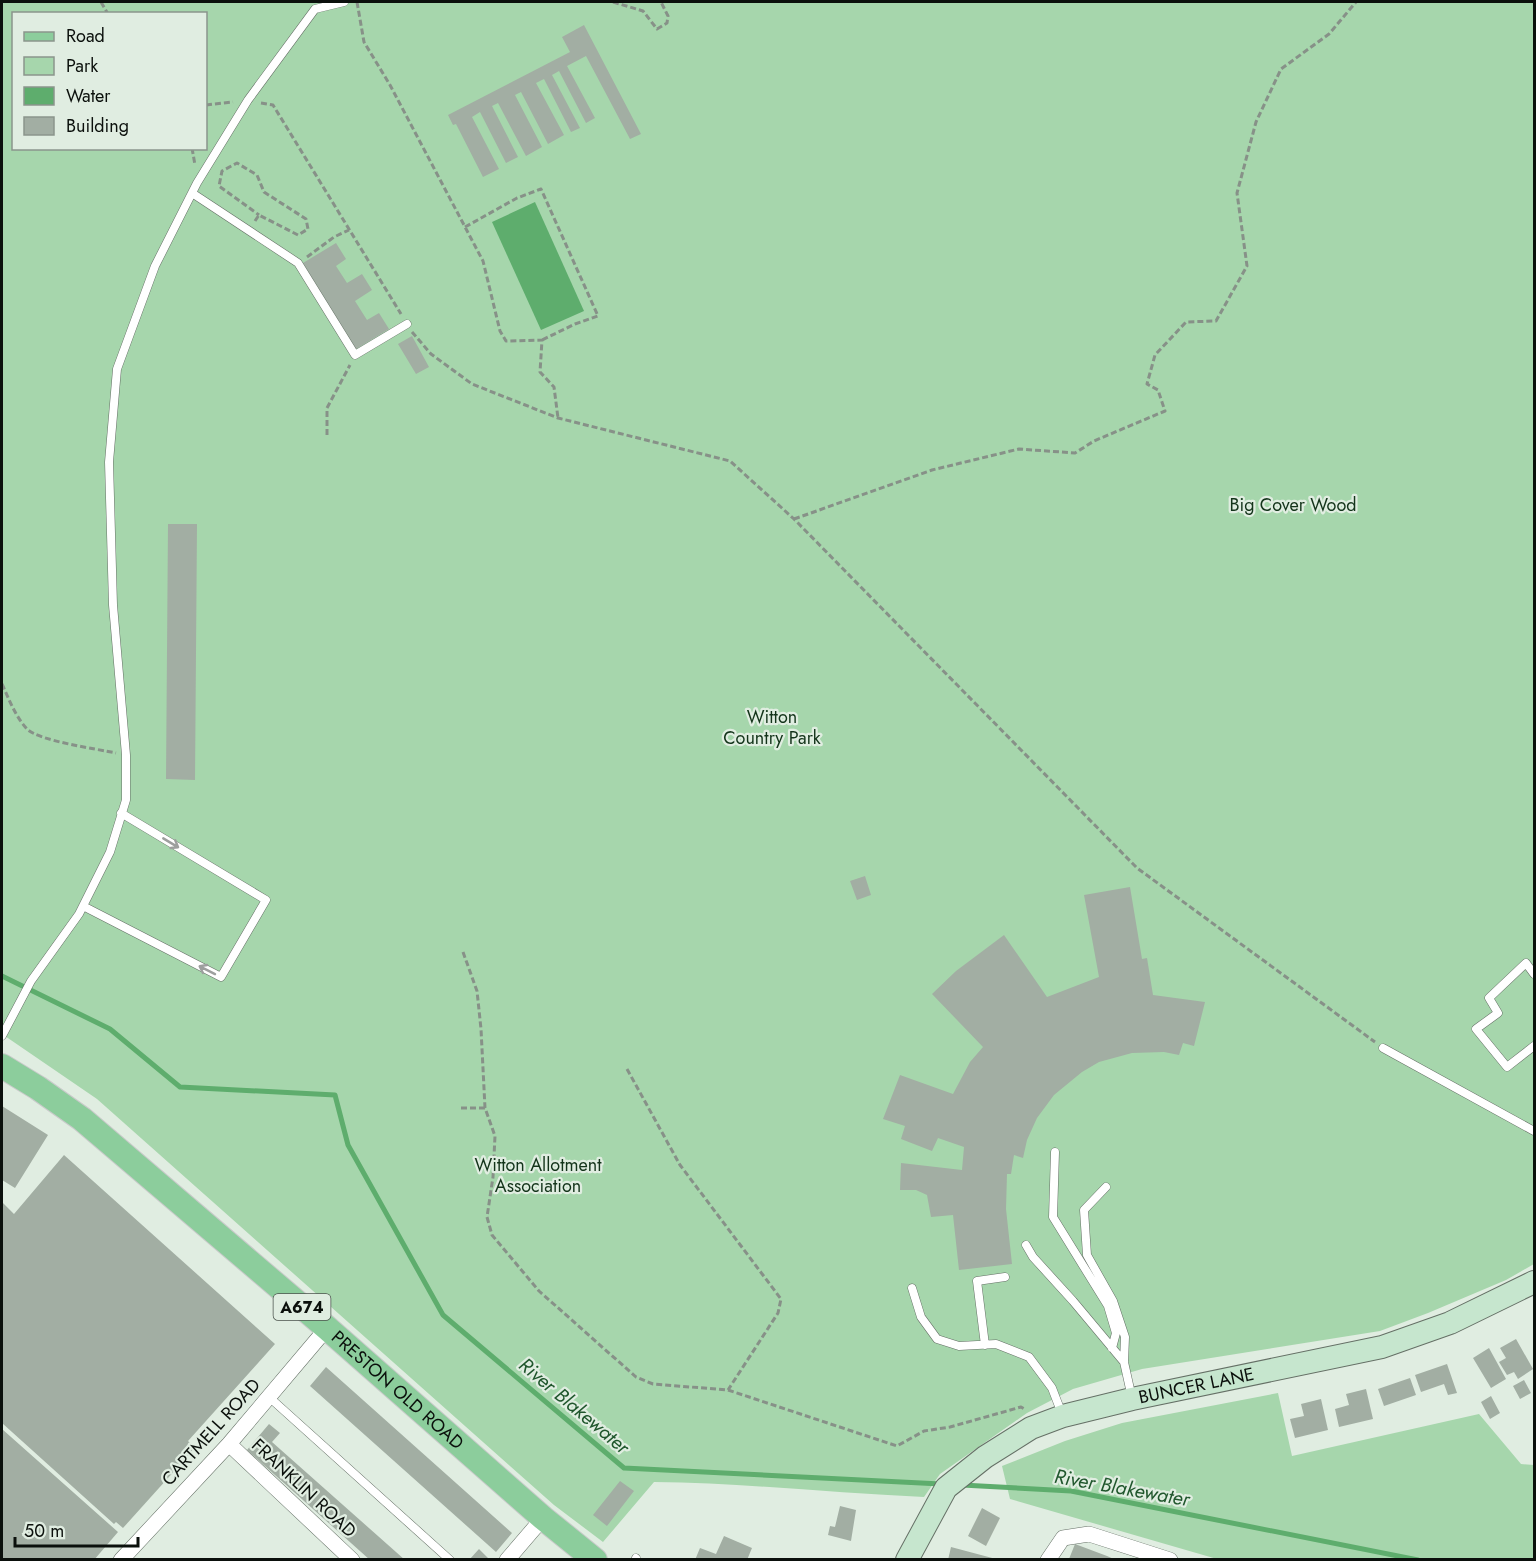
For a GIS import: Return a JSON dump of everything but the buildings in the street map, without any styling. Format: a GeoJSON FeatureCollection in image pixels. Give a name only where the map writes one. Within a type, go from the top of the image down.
{"type":"FeatureCollection","features":[{"type":"Feature","properties":{"kind":"main road","name":"PRESTON OLD ROAD"},"geometry":{"type":"LineString","coordinates":[[2,1065],[82,1119],[327,1328],[543,1518],[595,1560]]}},
{"type":"Feature","properties":{"kind":"main road","name":"BUNCER LANE"},"geometry":{"type":"LineString","coordinates":[[907,1560],[946,1488],[985,1457],[1031,1428],[1054,1419],[1132,1399],[1382,1347],[1450,1323],[1534,1282]]}},
{"type":"Feature","properties":{"kind":"street","name":"CARTMELL ROAD"},"geometry":{"type":"LineString","coordinates":[[122,1560],[229,1444],[327,1328]]}},
{"type":"Feature","properties":{"kind":"street","name":"FRANKLIN ROAD"},"geometry":{"type":"LineString","coordinates":[[229,1444],[352,1560]]}},
{"type":"Feature","properties":{"kind":"street"},"geometry":{"type":"LineString","coordinates":[[507,1560],[543,1518]]}},
{"type":"Feature","properties":{"kind":"street"},"geometry":{"type":"LineString","coordinates":[[1048,1560],[1063,1538],[1089,1534],[1170,1560]]}},
{"type":"Feature","properties":{"kind":"lane"},"geometry":{"type":"LineString","coordinates":[[2,1036],[31,981],[83,906],[110,852],[126,800],[126,755],[113,605],[109,462],[117,369],[155,266],[192,193],[248,100],[315,9],[344,2]]}},
{"type":"Feature","properties":{"kind":"lane"},"geometry":{"type":"LineString","coordinates":[[192,193],[298,263],[355,355],[407,324]]}},
{"type":"Feature","properties":{"kind":"lane"},"geometry":{"type":"LineString","coordinates":[[83,906],[221,977],[266,900],[121,813]]}},
{"type":"Feature","properties":{"kind":"lane"},"geometry":{"type":"LineString","coordinates":[[1534,974],[1526,963],[1489,998],[1498,1013],[1476,1029],[1507,1067],[1534,1046]]}},
{"type":"Feature","properties":{"kind":"lane"},"geometry":{"type":"LineString","coordinates":[[1383,1048],[1534,1131]]}},
{"type":"Feature","properties":{"kind":"lane"},"geometry":{"type":"LineString","coordinates":[[1055,1152],[1053,1217],[1108,1306],[1116,1333],[1112,1348]]}},
{"type":"Feature","properties":{"kind":"lane"},"geometry":{"type":"LineString","coordinates":[[1106,1187],[1084,1210],[1087,1255],[1113,1301],[1125,1337],[1124,1362],[1132,1399]]}},
{"type":"Feature","properties":{"kind":"lane"},"geometry":{"type":"LineString","coordinates":[[1026,1245],[1033,1257],[1124,1362]]}},
{"type":"Feature","properties":{"kind":"lane"},"geometry":{"type":"LineString","coordinates":[[985,1345],[976,1281],[1005,1277]]}},
{"type":"Feature","properties":{"kind":"lane"},"geometry":{"type":"LineString","coordinates":[[912,1288],[921,1317],[937,1339],[959,1346],[996,1344],[1029,1357],[1052,1388],[1054,1419]]}},
{"type":"Feature","properties":{"kind":"lane"},"geometry":{"type":"LineString","coordinates":[[269,1397],[450,1560]]}},
{"type":"Feature","properties":{"kind":"path"},"geometry":{"type":"LineString","coordinates":[[357,2],[364,42],[390,85],[465,227],[483,261],[500,331],[506,341],[542,340],[598,316],[541,189],[517,198],[465,227]]}},
{"type":"Feature","properties":{"kind":"path"},"geometry":{"type":"LineString","coordinates":[[613,2],[643,11],[657,29],[667,23],[668,16],[661,2]]}},
{"type":"Feature","properties":{"kind":"path"},"geometry":{"type":"LineString","coordinates":[[794,519],[932,470],[1019,449],[1075,453],[1094,441],[1165,411],[1158,390],[1147,384],[1155,355],[1186,322],[1216,321],[1247,266],[1238,193],[1256,122],[1281,69],[1329,34],[1356,2]]}},
{"type":"Feature","properties":{"kind":"path"},"geometry":{"type":"LineString","coordinates":[[207,105],[248,100],[273,105],[407,324],[431,354],[472,384],[558,418],[730,461],[794,519],[1137,868],[1383,1048]]}},
{"type":"Feature","properties":{"kind":"path"},"geometry":{"type":"LineString","coordinates":[[237,164],[257,175],[264,192],[306,219],[308,229],[298,235],[259,215],[219,186],[222,171],[237,164]]}},
{"type":"Feature","properties":{"kind":"path"},"geometry":{"type":"LineString","coordinates":[[249,231],[259,215]]}},
{"type":"Feature","properties":{"kind":"path"},"geometry":{"type":"LineString","coordinates":[[298,263],[334,237],[350,230]]}},
{"type":"Feature","properties":{"kind":"path"},"geometry":{"type":"LineString","coordinates":[[542,340],[540,372],[554,387],[558,418]]}},
{"type":"Feature","properties":{"kind":"path"},"geometry":{"type":"LineString","coordinates":[[327,435],[327,408],[355,355]]}},
{"type":"Feature","properties":{"kind":"path"},"geometry":{"type":"LineString","coordinates":[[2,684],[17,717],[29,731],[57,741],[126,755]]}},
{"type":"Feature","properties":{"kind":"path"},"geometry":{"type":"LineString","coordinates":[[463,952],[477,991],[485,1108],[495,1136],[493,1177],[487,1217],[492,1235],[539,1291],[636,1377],[653,1384],[728,1390],[897,1446],[924,1431],[1021,1407],[1054,1419]]}},
{"type":"Feature","properties":{"kind":"path"},"geometry":{"type":"LineString","coordinates":[[627,1069],[680,1165],[781,1299],[778,1313],[728,1390]]}},
{"type":"Feature","properties":{"kind":"path"},"geometry":{"type":"LineString","coordinates":[[461,1108],[485,1108]]}},
{"type":"Feature","properties":{"kind":"green space","name":"Witton Country Park"},"geometry":{"type":"Polygon","coordinates":[[[2,2],[1534,2],[1534,1264],[1506,1280],[1380,1331],[1142,1369],[1073,1389],[1027,1413],[940,1474],[924,1497],[654,1482],[603,1542],[554,1505],[97,1099],[2,1034],[2,2]]]}},
{"type":"Feature","properties":{"kind":"green space"},"geometry":{"type":"Polygon","coordinates":[[[1278,1393],[1292,1456],[1479,1414],[1521,1464],[1534,1465],[1534,1559],[1217,1559],[1010,1499],[1002,1466],[1065,1441],[1122,1423],[1278,1393]]]}},
{"type":"Feature","properties":{"kind":"water"},"geometry":{"type":"Polygon","coordinates":[[[535,202],[584,311],[541,330],[492,222],[535,202]]]}},
{"type":"Feature","properties":{"kind":"waterway","name":"River Blakewater"},"geometry":{"type":"LineString","coordinates":[[2,976],[110,1029],[180,1087],[335,1095],[348,1145],[443,1315],[624,1468],[941,1484]]}},
{"type":"Feature","properties":{"kind":"waterway","name":"River Blakewater"},"geometry":{"type":"LineString","coordinates":[[962,1485],[1071,1491],[1418,1560]]}},
{"type":"Feature","properties":{"kind":"park label","name":"Big Cover Wood"},"geometry":{"type":"Point","coordinates":[1293,505]}},
{"type":"Feature","properties":{"kind":"park label","name":"Witton Allotment Association"},"geometry":{"type":"Point","coordinates":[538,1175]}}]}
